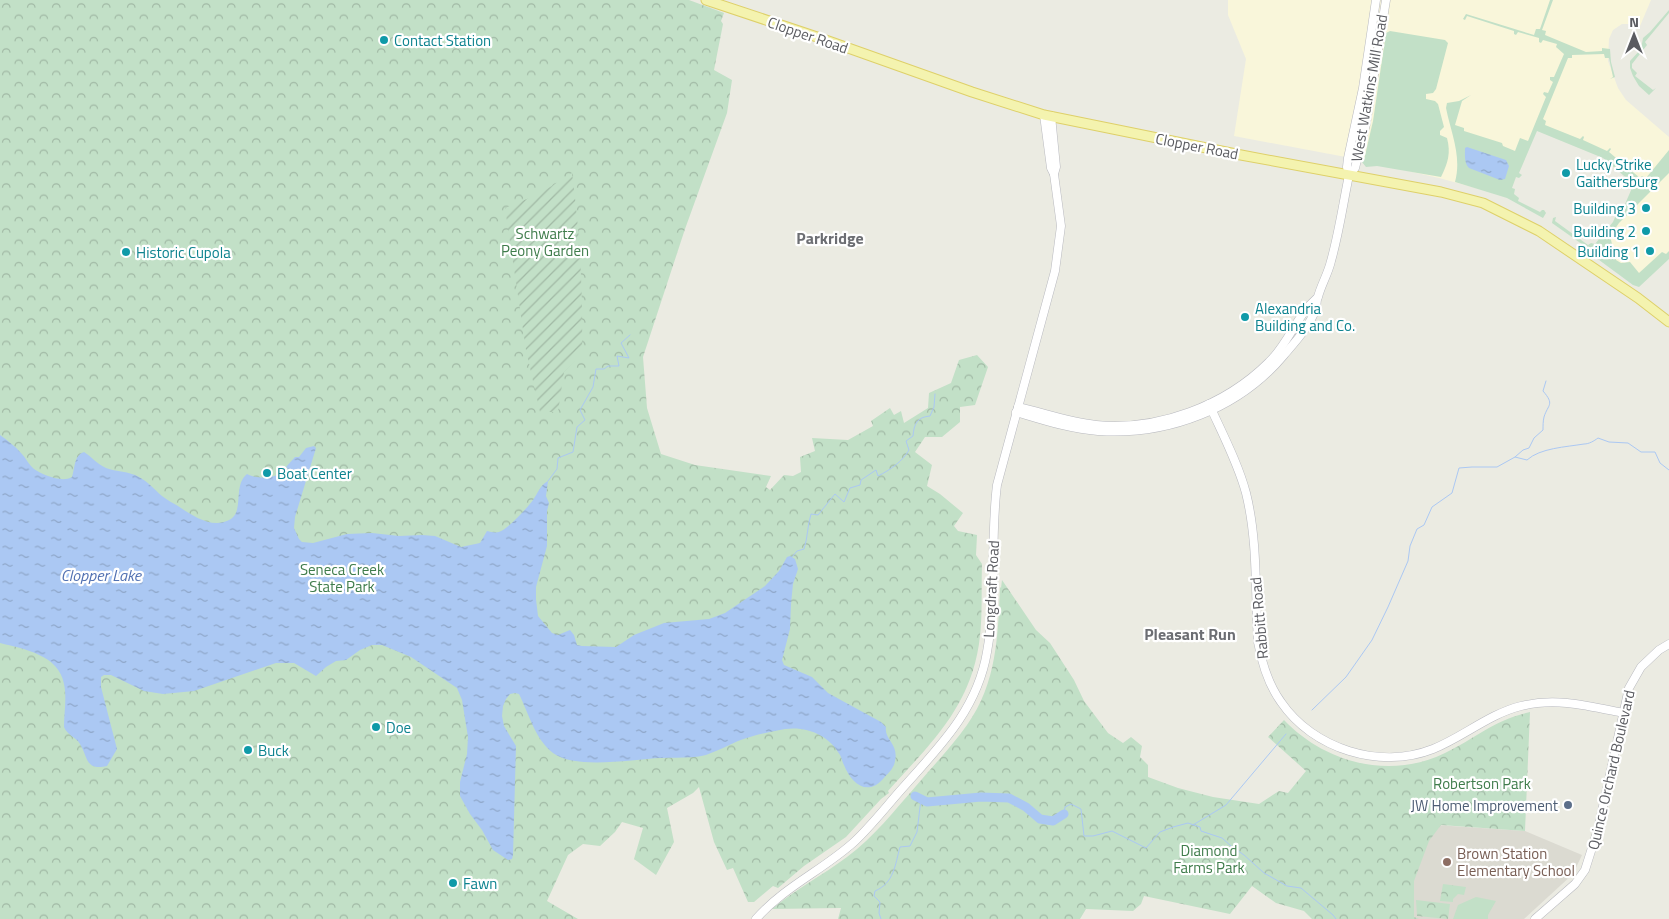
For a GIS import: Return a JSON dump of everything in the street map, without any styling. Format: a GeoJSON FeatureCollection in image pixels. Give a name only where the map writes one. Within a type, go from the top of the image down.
{"type":"FeatureCollection","features":[{"type":"Feature","properties":{"kind":"main road","name":"Clopper Road"},"geometry":{"type":"LineString","coordinates":[[706,0],[972,92],[1048,115],[1441,192],[1497,209],[1545,235],[1638,298],[1669,322]]}},
{"type":"Feature","properties":{"kind":"street","name":"West Watkins Mill Road"},"geometry":{"type":"LineString","coordinates":[[1349,175],[1347,167],[1348,158],[1363,88],[1376,0]]}},
{"type":"Feature","properties":{"kind":"street","name":"West Watkins Mill Road"},"geometry":{"type":"LineString","coordinates":[[1349,175],[1355,168],[1366,124],[1386,0]]}},
{"type":"Feature","properties":{"kind":"street","name":"Longdraft Road"},"geometry":{"type":"LineString","coordinates":[[756,919],[778,897],[836,856],[864,832],[951,734],[969,705],[980,679],[988,652],[991,618],[994,513],[997,485],[1055,271],[1060,237],[1061,226],[1054,174],[1056,167],[1048,115]]}},
{"type":"Feature","properties":{"kind":"street"},"geometry":{"type":"LineString","coordinates":[[1017,409],[1074,422],[1119,426],[1142,424],[1169,419],[1210,407],[1244,384],[1272,360],[1317,298],[1331,262],[1349,175]]}},
{"type":"Feature","properties":{"kind":"street","name":"Rabbitt Road"},"geometry":{"type":"LineString","coordinates":[[1210,407],[1237,469],[1249,509],[1253,539],[1258,642],[1261,661],[1272,689],[1302,726],[1321,740],[1354,753],[1378,757],[1402,757],[1432,750],[1497,715],[1527,704],[1568,702],[1623,713]]}},
{"type":"Feature","properties":{"kind":"street","name":"Quince Orchard Boulevard"},"geometry":{"type":"LineString","coordinates":[[1535,919],[1575,884],[1587,866],[1598,829],[1629,688],[1641,667],[1659,650],[1669,644]]}},
{"type":"Feature","properties":{"kind":"shaded area"},"geometry":{"type":"Polygon","coordinates":[[[1228,0],[1651,0],[1640,26],[1622,24],[1613,30],[1609,39],[1608,61],[1618,88],[1626,100],[1669,137],[1669,257],[1639,285],[1590,250],[1646,188],[1600,151],[1535,127],[1505,196],[1439,178],[1351,158],[1234,136],[1246,59],[1228,15],[1228,0]]]}},
{"type":"Feature","properties":{"kind":"shaded area","name":"Brown Station Elementary School"},"geometry":{"type":"Polygon","coordinates":[[[1332,818],[1525,831],[1582,855],[1573,874],[1524,919],[1400,919],[1332,818]]]}},
{"type":"Feature","properties":{"kind":"green space","name":"Seneca Creek State Park"},"geometry":{"type":"Polygon","coordinates":[[[0,0],[689,0],[724,13],[721,21],[723,24],[714,70],[732,80],[727,113],[685,229],[643,357],[647,408],[661,454],[695,465],[771,476],[766,487],[770,490],[784,475],[793,476],[801,472],[800,457],[815,451],[812,438],[848,440],[873,426],[871,421],[890,408],[894,415],[901,411],[904,423],[928,408],[929,393],[951,383],[959,360],[977,355],[988,367],[975,405],[960,407],[960,422],[942,437],[925,437],[915,452],[932,465],[927,486],[963,513],[954,526],[958,531],[977,535],[976,555],[982,564],[980,634],[974,667],[957,707],[933,741],[888,791],[889,793],[881,799],[846,837],[804,866],[778,888],[773,886],[754,902],[748,902],[733,868],[727,870],[714,842],[699,787],[693,793],[667,808],[674,842],[656,875],[634,859],[643,828],[622,822],[615,832],[600,846],[583,844],[568,855],[547,901],[578,919],[0,919],[0,0]]]}},
{"type":"Feature","properties":{"kind":"green space"},"geometry":{"type":"Polygon","coordinates":[[[1550,0],[1553,0],[1542,30],[1546,31],[1545,35],[1586,52],[1602,51],[1602,48],[1610,49],[1615,77],[1610,79],[1613,77],[1609,58],[1605,58],[1604,54],[1572,55],[1572,58],[1568,58],[1543,119],[1546,121],[1545,125],[1580,139],[1583,136],[1583,140],[1607,151],[1610,148],[1609,152],[1640,178],[1642,176],[1646,178],[1669,150],[1669,173],[1619,223],[1610,236],[1616,260],[1621,263],[1630,262],[1639,273],[1662,252],[1666,254],[1669,251],[1669,259],[1639,287],[1633,285],[1595,257],[1586,247],[1552,223],[1553,218],[1556,217],[1555,221],[1588,245],[1591,243],[1595,244],[1613,222],[1618,210],[1622,211],[1632,188],[1629,186],[1630,181],[1603,158],[1537,131],[1519,173],[1522,175],[1519,178],[1516,177],[1512,188],[1515,189],[1514,194],[1519,198],[1518,201],[1540,212],[1544,210],[1546,213],[1543,218],[1507,198],[1455,182],[1457,154],[1446,108],[1447,103],[1459,101],[1471,95],[1462,101],[1455,125],[1464,128],[1464,131],[1502,143],[1503,146],[1515,151],[1520,138],[1528,141],[1546,97],[1543,94],[1544,92],[1548,93],[1553,82],[1550,80],[1550,77],[1554,77],[1564,54],[1556,47],[1557,44],[1543,40],[1541,43],[1539,38],[1518,32],[1516,35],[1514,31],[1467,16],[1465,20],[1463,19],[1466,14],[1534,35],[1536,29],[1540,29],[1550,0]]]}},
{"type":"Feature","properties":{"kind":"green space"},"geometry":{"type":"Polygon","coordinates":[[[1669,10],[1669,13],[1645,42],[1647,45],[1632,64],[1632,68],[1637,73],[1635,76],[1653,90],[1656,88],[1649,95],[1639,86],[1633,76],[1630,61],[1641,49],[1643,38],[1669,10]]]}},
{"type":"Feature","properties":{"kind":"green space"},"geometry":{"type":"Polygon","coordinates":[[[1390,31],[1445,40],[1448,43],[1436,89],[1433,93],[1426,94],[1426,99],[1435,101],[1438,104],[1444,127],[1440,131],[1440,135],[1447,138],[1449,148],[1448,158],[1441,177],[1377,166],[1366,167],[1362,162],[1373,121],[1386,33],[1390,31]]]}},
{"type":"Feature","properties":{"kind":"green space","name":"Schwartz Peony Garden"},"geometry":{"type":"Polygon","coordinates":[[[572,173],[580,263],[582,353],[564,372],[558,412],[540,412],[526,350],[505,208],[539,194],[572,173]]]}},
{"type":"Feature","properties":{"kind":"green space"},"geometry":{"type":"Polygon","coordinates":[[[1002,580],[1036,630],[1050,643],[1074,680],[1084,701],[1108,733],[1123,743],[1131,737],[1142,746],[1140,757],[1148,765],[1148,777],[1178,788],[1213,797],[1259,804],[1279,791],[1288,793],[1306,771],[1268,737],[1284,720],[1300,735],[1319,747],[1359,763],[1381,766],[1424,761],[1445,753],[1495,725],[1517,715],[1530,712],[1525,831],[1441,825],[1429,841],[1414,881],[1414,917],[1419,919],[1312,919],[1304,911],[1276,903],[1252,886],[1230,914],[1144,896],[1141,904],[1133,911],[1086,909],[1080,919],[838,919],[841,908],[772,909],[847,857],[866,841],[892,814],[967,725],[985,692],[990,676],[997,641],[1002,580]]]}},
{"type":"Feature","properties":{"kind":"green space"},"geometry":{"type":"Polygon","coordinates":[[[1443,884],[1466,887],[1464,895],[1458,894],[1453,899],[1453,902],[1440,901],[1443,884]]]}},
{"type":"Feature","properties":{"kind":"green space"},"geometry":{"type":"Polygon","coordinates":[[[1476,897],[1496,901],[1488,915],[1488,919],[1453,919],[1458,905],[1476,897]]]}},
{"type":"Feature","properties":{"kind":"green space"},"geometry":{"type":"Polygon","coordinates":[[[1416,900],[1450,904],[1448,919],[1417,916],[1416,900]]]}},
{"type":"Feature","properties":{"kind":"water"},"geometry":{"type":"Polygon","coordinates":[[[1467,147],[1506,160],[1509,166],[1505,179],[1500,180],[1469,168],[1465,159],[1465,148],[1467,147]]]}},
{"type":"Feature","properties":{"kind":"water","name":"Clopper Lake"},"geometry":{"type":"Polygon","coordinates":[[[0,435],[19,450],[34,469],[47,476],[58,479],[72,477],[78,456],[84,452],[106,468],[139,477],[164,497],[197,517],[217,523],[231,519],[235,515],[240,484],[247,474],[262,477],[274,476],[284,472],[295,457],[299,457],[306,448],[314,446],[316,448],[295,517],[294,528],[302,542],[313,543],[347,534],[372,533],[399,536],[435,536],[461,547],[480,543],[487,531],[499,532],[512,523],[548,481],[546,496],[549,503],[547,511],[547,546],[536,587],[538,616],[552,633],[558,635],[570,630],[574,635],[577,645],[582,646],[616,647],[634,635],[664,623],[709,619],[725,613],[765,586],[779,571],[787,557],[790,556],[795,559],[798,569],[793,584],[790,629],[782,660],[784,665],[812,677],[828,693],[881,722],[886,727],[887,735],[895,750],[894,764],[877,784],[871,787],[860,786],[847,772],[840,755],[830,742],[817,733],[793,728],[749,737],[701,756],[605,762],[576,761],[563,758],[553,753],[547,747],[533,726],[519,694],[510,694],[503,706],[502,716],[504,726],[516,746],[513,855],[512,859],[508,860],[493,850],[460,796],[460,782],[467,754],[468,737],[462,700],[457,688],[411,657],[382,645],[372,645],[360,650],[346,660],[336,661],[316,676],[294,663],[276,663],[194,691],[163,694],[144,691],[111,675],[104,675],[101,677],[101,687],[117,749],[107,766],[91,765],[83,749],[64,727],[65,689],[61,674],[55,666],[39,655],[0,643],[0,435]]]}},
{"type":"Feature","properties":{"kind":"waterway"},"geometry":{"type":"LineString","coordinates":[[548,481],[557,469],[558,458],[573,452],[577,427],[585,420],[580,410],[593,387],[596,369],[619,366],[617,356],[629,358],[621,343],[630,335]]}},
{"type":"Feature","properties":{"kind":"waterway"},"geometry":{"type":"LineString","coordinates":[[1515,457],[1523,450],[1529,448],[1534,438],[1543,430],[1544,417],[1550,404],[1543,391],[1546,381]]}},
{"type":"Feature","properties":{"kind":"waterway"},"geometry":{"type":"LineString","coordinates":[[792,557],[797,551],[804,549],[811,514],[818,515],[835,494],[844,502],[850,488],[860,485],[861,480],[876,470],[878,476],[883,474],[903,458],[909,450],[906,441],[913,436],[917,422],[922,418],[930,416],[934,407],[935,394]]}},
{"type":"Feature","properties":{"kind":"waterway"},"geometry":{"type":"LineString","coordinates":[[1312,710],[1346,677],[1372,640],[1408,561],[1410,546],[1417,529],[1424,525],[1432,507],[1452,493],[1459,468],[1497,467],[1515,457],[1527,460],[1546,450],[1588,443],[1598,438],[1609,442],[1628,443],[1641,452],[1655,452],[1660,463],[1669,470]]}},
{"type":"Feature","properties":{"kind":"waterway"},"geometry":{"type":"LineString","coordinates":[[1193,825],[1226,805],[1286,734]]}},
{"type":"Feature","properties":{"kind":"waterway"},"geometry":{"type":"LineString","coordinates":[[915,796],[927,802],[981,797],[1009,798],[1026,807],[1040,819],[1053,821],[1064,814]]}},
{"type":"Feature","properties":{"kind":"waterway"},"geometry":{"type":"LineString","coordinates":[[881,919],[879,913],[880,902],[874,896],[875,891],[881,888],[893,873],[900,847],[910,846],[917,832],[921,799]]}},
{"type":"Feature","properties":{"kind":"waterway"},"geometry":{"type":"LineString","coordinates":[[1064,814],[1065,807],[1071,804],[1081,809],[1084,836],[1093,836],[1112,831],[1146,848],[1160,832],[1188,823],[1200,827],[1201,831],[1222,838],[1264,873],[1287,886],[1301,888],[1336,919]]}},
{"type":"Feature","properties":{"kind":"place","name":"Contact Station"},"geometry":{"type":"Point","coordinates":[384,40]}},
{"type":"Feature","properties":{"kind":"place","name":"Lucky Strike Gaithersburg"},"geometry":{"type":"Point","coordinates":[1566,173]}},
{"type":"Feature","properties":{"kind":"place","name":"Building 3"},"geometry":{"type":"Point","coordinates":[1646,208]}},
{"type":"Feature","properties":{"kind":"place","name":"Building 2"},"geometry":{"type":"Point","coordinates":[1646,231]}},
{"type":"Feature","properties":{"kind":"place","name":"Building 1"},"geometry":{"type":"Point","coordinates":[1650,251]}},
{"type":"Feature","properties":{"kind":"place","name":"Historic Cupola"},"geometry":{"type":"Point","coordinates":[126,252]}},
{"type":"Feature","properties":{"kind":"place","name":"Alexandria Building and Co."},"geometry":{"type":"Point","coordinates":[1245,317]}},
{"type":"Feature","properties":{"kind":"place","name":"Boat Center"},"geometry":{"type":"Point","coordinates":[267,473]}},
{"type":"Feature","properties":{"kind":"place","name":"Doe"},"geometry":{"type":"Point","coordinates":[376,727]}},
{"type":"Feature","properties":{"kind":"place","name":"Buck"},"geometry":{"type":"Point","coordinates":[248,750]}},
{"type":"Feature","properties":{"kind":"place","name":"JW Home Improvement"},"geometry":{"type":"Point","coordinates":[1568,805]}},
{"type":"Feature","properties":{"kind":"place","name":"Brown Station Elementary School"},"geometry":{"type":"Point","coordinates":[1447,862]}},
{"type":"Feature","properties":{"kind":"place","name":"Fawn"},"geometry":{"type":"Point","coordinates":[453,883]}},
{"type":"Feature","properties":{"kind":"district","name":"Parkridge"},"geometry":{"type":"Point","coordinates":[830,238]}},
{"type":"Feature","properties":{"kind":"district","name":"Pleasant Run"},"geometry":{"type":"Point","coordinates":[1190,634]}},
{"type":"Feature","properties":{"kind":"park label","name":"Robertson Park"},"geometry":{"type":"Point","coordinates":[1482,783]}},
{"type":"Feature","properties":{"kind":"park label","name":"Diamond Farms Park"},"geometry":{"type":"Point","coordinates":[1209,858]}}]}
